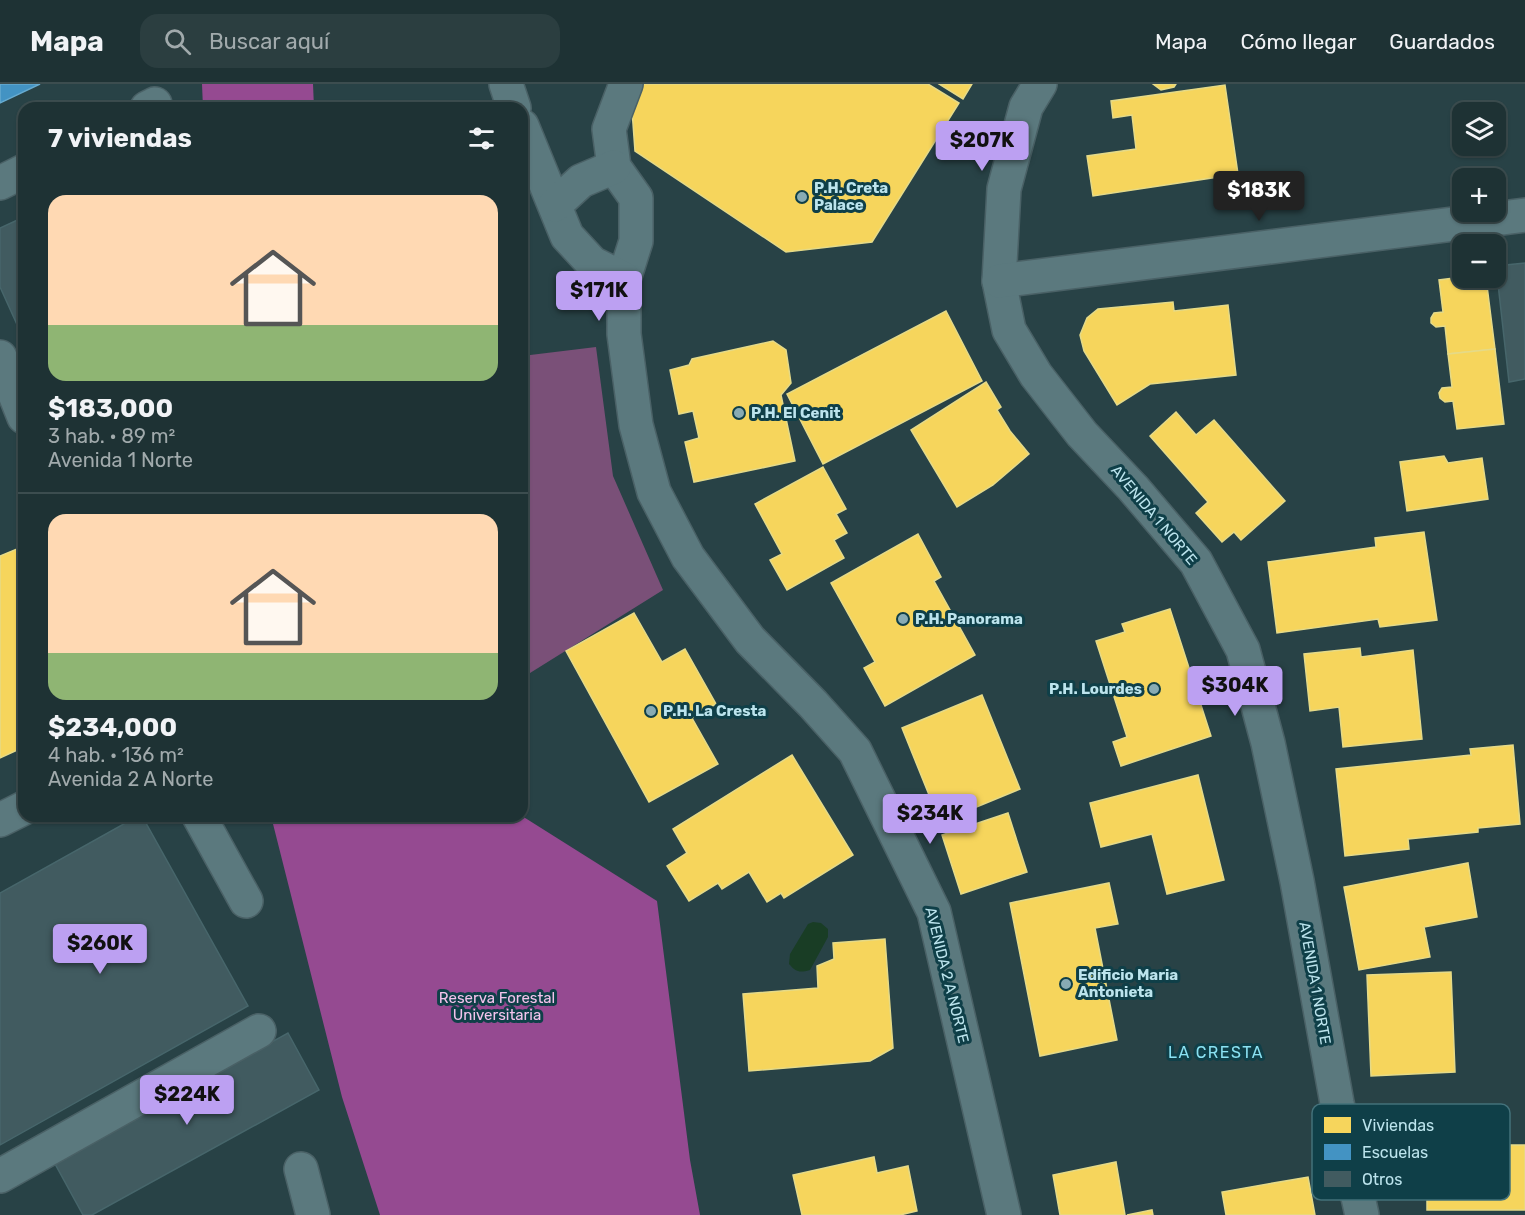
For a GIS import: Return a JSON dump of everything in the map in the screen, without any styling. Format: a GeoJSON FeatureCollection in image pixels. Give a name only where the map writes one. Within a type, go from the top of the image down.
{"type":"FeatureCollection","features":[{"type":"Feature","properties":{"kind":"street"},"geometry":{"type":"LineString","coordinates":[[506,84],[512,102]]}},
{"type":"Feature","properties":{"kind":"street"},"geometry":{"type":"LineString","coordinates":[[555,206],[581,181],[614,167],[609,129],[626,84]]}},
{"type":"Feature","properties":{"kind":"street","name":"AVENIDA 1 NORTE"},"geometry":{"type":"LineString","coordinates":[[1040,84],[1026,107],[1004,189],[999,280],[1009,330],[1036,375],[1082,434],[1133,488],[1196,562],[1243,650],[1271,755],[1297,881],[1337,1104]]}},
{"type":"Feature","properties":{"kind":"street"},"geometry":{"type":"LineString","coordinates":[[528,141],[567,236],[592,263],[624,279]]}},
{"type":"Feature","properties":{"kind":"street","name":"AVENIDA 2 A NORTE"},"geometry":{"type":"LineString","coordinates":[[614,167],[636,198],[636,241],[624,279],[624,334],[636,425],[654,492],[688,558],[750,640],[855,751],[934,912],[1004,1215]]}},
{"type":"Feature","properties":{"kind":"street"},"geometry":{"type":"LineString","coordinates":[[0,183],[18,174]]}},
{"type":"Feature","properties":{"kind":"street"},"geometry":{"type":"LineString","coordinates":[[999,280],[1525,215]]}},
{"type":"Feature","properties":{"kind":"street"},"geometry":{"type":"LineString","coordinates":[[0,357],[18,394]]}},
{"type":"Feature","properties":{"kind":"street"},"geometry":{"type":"LineString","coordinates":[[0,820],[18,811]]}},
{"type":"Feature","properties":{"kind":"street"},"geometry":{"type":"LineString","coordinates":[[202,822],[246,901]]}},
{"type":"Feature","properties":{"kind":"street"},"geometry":{"type":"LineString","coordinates":[[0,1176],[259,1031]]}},
{"type":"Feature","properties":{"kind":"street"},"geometry":{"type":"LineString","coordinates":[[301,1169],[313,1215]]}},
{"type":"Feature","properties":{"kind":"street","name":"AVENIDA 1 NORTE"},"geometry":{"type":"LineString","coordinates":[[1359,1200],[1362,1215]]}},
{"type":"Feature","properties":{"kind":"shaded area"},"geometry":{"type":"Polygon","coordinates":[[[596,347],[613,476],[663,590],[528,674],[528,355],[596,347]]]}},
{"type":"Feature","properties":{"kind":"shaded area"},"geometry":{"type":"Polygon","coordinates":[[[821,923],[828,929],[828,937],[810,970],[798,971],[789,964],[790,954],[808,924],[821,923]]]}},
{"type":"Feature","properties":{"kind":"green space"},"geometry":{"type":"Polygon","coordinates":[[[202,84],[313,84],[314,102],[203,102],[202,84]]]}},
{"type":"Feature","properties":{"kind":"green space","name":"Reserva Forestal Universitaria"},"geometry":{"type":"Polygon","coordinates":[[[528,820],[657,901],[690,1160],[700,1215],[380,1215],[342,1097],[273,822],[528,822],[528,820]]]}},
{"type":"Feature","properties":{"kind":"building: Viviendas","name":"P.H. Creta Palace"},"geometry":{"type":"Polygon","coordinates":[[[641,84],[928,84],[959,103],[872,242],[786,252],[635,151],[631,96],[641,84]]]}},
{"type":"Feature","properties":{"kind":"building: Viviendas"},"geometry":{"type":"Polygon","coordinates":[[[939,84],[972,84],[963,99],[939,84]]]}},
{"type":"Feature","properties":{"kind":"building: Viviendas"},"geometry":{"type":"Polygon","coordinates":[[[1153,84],[1176,84],[1174,87],[1161,90],[1153,84]]]}},
{"type":"Feature","properties":{"kind":"building: Viviendas"},"geometry":{"type":"Polygon","coordinates":[[[1225,85],[1238,174],[1093,196],[1087,156],[1136,149],[1132,115],[1113,118],[1111,101],[1225,85]]]}},
{"type":"Feature","properties":{"kind":"building: Viviendas"},"geometry":{"type":"Polygon","coordinates":[[[1452,278],[1452,288],[1487,288],[1495,349],[1448,354],[1445,326],[1436,327],[1431,323],[1434,313],[1443,312],[1439,280],[1452,278]]]}},
{"type":"Feature","properties":{"kind":"building: Viviendas"},"geometry":{"type":"Polygon","coordinates":[[[1173,302],[1174,311],[1228,305],[1236,375],[1150,384],[1117,405],[1084,351],[1080,335],[1087,318],[1098,309],[1173,302]]]}},
{"type":"Feature","properties":{"kind":"building: Viviendas"},"geometry":{"type":"Polygon","coordinates":[[[946,311],[982,381],[823,464],[787,394],[946,311]]]}},
{"type":"Feature","properties":{"kind":"building: Viviendas","name":"P.H. El Cenit"},"geometry":{"type":"Polygon","coordinates":[[[773,341],[786,350],[791,383],[781,395],[795,461],[694,482],[685,442],[699,438],[693,411],[679,414],[670,370],[689,365],[692,359],[773,341]]]}},
{"type":"Feature","properties":{"kind":"building: Viviendas"},"geometry":{"type":"Polygon","coordinates":[[[1495,349],[1504,424],[1457,429],[1453,401],[1445,402],[1440,398],[1439,393],[1442,388],[1452,387],[1448,354],[1495,349]]]}},
{"type":"Feature","properties":{"kind":"building: Viviendas"},"geometry":{"type":"Polygon","coordinates":[[[986,382],[1001,407],[997,410],[1010,431],[1029,454],[993,485],[957,507],[911,430],[986,382]]]}},
{"type":"Feature","properties":{"kind":"building: Viviendas"},"geometry":{"type":"Polygon","coordinates":[[[1176,412],[1196,435],[1214,420],[1285,501],[1241,540],[1234,532],[1222,542],[1196,513],[1208,502],[1150,436],[1176,412]]]}},
{"type":"Feature","properties":{"kind":"building: Viviendas"},"geometry":{"type":"Polygon","coordinates":[[[1444,456],[1448,463],[1482,458],[1488,499],[1407,511],[1400,462],[1444,456]]]}},
{"type":"Feature","properties":{"kind":"building: Viviendas"},"geometry":{"type":"Polygon","coordinates":[[[823,467],[846,509],[836,514],[847,533],[834,540],[844,558],[787,590],[770,560],[782,554],[755,504],[823,467]]]}},
{"type":"Feature","properties":{"kind":"building: Viviendas"},"geometry":{"type":"Polygon","coordinates":[[[1424,532],[1437,620],[1380,627],[1378,619],[1277,633],[1268,562],[1376,547],[1375,538],[1424,532]]]}},
{"type":"Feature","properties":{"kind":"building: Viviendas","name":"P.H. Panorama"},"geometry":{"type":"Polygon","coordinates":[[[918,534],[941,577],[934,581],[975,655],[885,706],[864,668],[875,662],[831,583],[918,534]]]}},
{"type":"Feature","properties":{"kind":"building: Viviendas"},"geometry":{"type":"Polygon","coordinates":[[[18,548],[18,750],[0,758],[0,556],[18,548]]]}},
{"type":"Feature","properties":{"kind":"building: Viviendas","name":"P.H. Lourdes"},"geometry":{"type":"Polygon","coordinates":[[[1170,609],[1211,736],[1121,766],[1113,742],[1127,737],[1096,641],[1125,632],[1122,624],[1170,609]]]}},
{"type":"Feature","properties":{"kind":"building: Viviendas","name":"P.H. La Cresta"},"geometry":{"type":"Polygon","coordinates":[[[634,613],[662,662],[685,649],[716,704],[692,718],[718,764],[649,802],[566,651],[634,613]]]}},
{"type":"Feature","properties":{"kind":"building: Viviendas"},"geometry":{"type":"Polygon","coordinates":[[[1360,648],[1361,657],[1413,650],[1422,739],[1343,747],[1339,707],[1310,711],[1304,654],[1360,648]]]}},
{"type":"Feature","properties":{"kind":"building: Viviendas"},"geometry":{"type":"Polygon","coordinates":[[[982,695],[1020,789],[940,822],[902,728],[982,695]]]}},
{"type":"Feature","properties":{"kind":"building: Viviendas"},"geometry":{"type":"Polygon","coordinates":[[[1513,745],[1520,824],[1478,828],[1478,832],[1408,839],[1409,849],[1345,856],[1336,769],[1471,755],[1470,749],[1513,745]]]}},
{"type":"Feature","properties":{"kind":"building: Viviendas"},"geometry":{"type":"Polygon","coordinates":[[[792,755],[853,855],[784,898],[781,893],[767,902],[749,872],[722,889],[718,883],[689,901],[667,866],[687,853],[673,829],[792,755]]]}},
{"type":"Feature","properties":{"kind":"building: Viviendas"},"geometry":{"type":"Polygon","coordinates":[[[1198,775],[1224,880],[1167,894],[1152,834],[1101,847],[1090,803],[1198,775]]]}},
{"type":"Feature","properties":{"kind":"building: Viviendas"},"geometry":{"type":"Polygon","coordinates":[[[1008,813],[1027,872],[961,894],[942,835],[1008,813]]]}},
{"type":"Feature","properties":{"kind":"building: Viviendas"},"geometry":{"type":"Polygon","coordinates":[[[1468,863],[1477,917],[1424,927],[1430,957],[1359,970],[1344,887],[1468,863]]]}},
{"type":"Feature","properties":{"kind":"building: Viviendas","name":"Edificio Maria Antonieta"},"geometry":{"type":"Polygon","coordinates":[[[1109,883],[1118,924],[1095,928],[1117,1040],[1040,1056],[1010,903],[1109,883]]]}},
{"type":"Feature","properties":{"kind":"building: Viviendas"},"geometry":{"type":"Polygon","coordinates":[[[885,939],[893,1048],[870,1061],[749,1071],[743,994],[818,988],[817,966],[834,959],[833,943],[885,939]]]}},
{"type":"Feature","properties":{"kind":"building: Viviendas"},"geometry":{"type":"Polygon","coordinates":[[[1451,972],[1455,1072],[1371,1076],[1367,975],[1451,972]]]}},
{"type":"Feature","properties":{"kind":"building: Viviendas"},"geometry":{"type":"Polygon","coordinates":[[[1510,1145],[1525,1145],[1525,1210],[1427,1210],[1427,1200],[1510,1200],[1510,1145]]]}},
{"type":"Feature","properties":{"kind":"building: Viviendas"},"geometry":{"type":"Polygon","coordinates":[[[874,1157],[877,1173],[908,1166],[917,1211],[900,1215],[802,1215],[793,1175],[874,1157]]]}},
{"type":"Feature","properties":{"kind":"building: Viviendas"},"geometry":{"type":"Polygon","coordinates":[[[1116,1162],[1125,1215],[1060,1215],[1053,1175],[1116,1162]]]}},
{"type":"Feature","properties":{"kind":"building: Viviendas"},"geometry":{"type":"Polygon","coordinates":[[[1308,1177],[1315,1215],[1226,1215],[1222,1192],[1308,1177]]]}},
{"type":"Feature","properties":{"kind":"building: Viviendas"},"geometry":{"type":"Polygon","coordinates":[[[1152,1210],[1153,1215],[1127,1215],[1152,1210]]]}},
{"type":"Feature","properties":{"kind":"building: Escuelas"},"geometry":{"type":"Polygon","coordinates":[[[0,84],[40,84],[0,103],[0,84]]]}},
{"type":"Feature","properties":{"kind":"building: Otros"},"geometry":{"type":"Polygon","coordinates":[[[18,220],[18,327],[0,287],[0,228],[18,220]]]}},
{"type":"Feature","properties":{"kind":"building: Otros"},"geometry":{"type":"Polygon","coordinates":[[[1525,263],[1525,379],[1509,382],[1498,288],[1506,288],[1506,265],[1525,263]]]}},
{"type":"Feature","properties":{"kind":"building: Otros"},"geometry":{"type":"Polygon","coordinates":[[[127,822],[145,822],[248,1006],[0,1145],[0,893],[127,822]]]}},
{"type":"Feature","properties":{"kind":"building: Otros"},"geometry":{"type":"Polygon","coordinates":[[[288,1033],[319,1090],[92,1215],[83,1215],[54,1162],[288,1033]]]}},
{"type":"Feature","properties":{"kind":"place","name":"P.H. Creta Palace"},"geometry":{"type":"Point","coordinates":[802,197]}},
{"type":"Feature","properties":{"kind":"place","name":"P.H. El Cenit"},"geometry":{"type":"Point","coordinates":[739,413]}},
{"type":"Feature","properties":{"kind":"place","name":"P.H. Panorama"},"geometry":{"type":"Point","coordinates":[903,619]}},
{"type":"Feature","properties":{"kind":"place","name":"P.H. Lourdes"},"geometry":{"type":"Point","coordinates":[1154,689]}},
{"type":"Feature","properties":{"kind":"place","name":"P.H. La Cresta"},"geometry":{"type":"Point","coordinates":[651,711]}},
{"type":"Feature","properties":{"kind":"place","name":"Edificio Maria Antonieta"},"geometry":{"type":"Point","coordinates":[1066,984]}},
{"type":"Feature","properties":{"kind":"district","name":"LA CRESTA"},"geometry":{"type":"Point","coordinates":[1216,1052]}}]}
